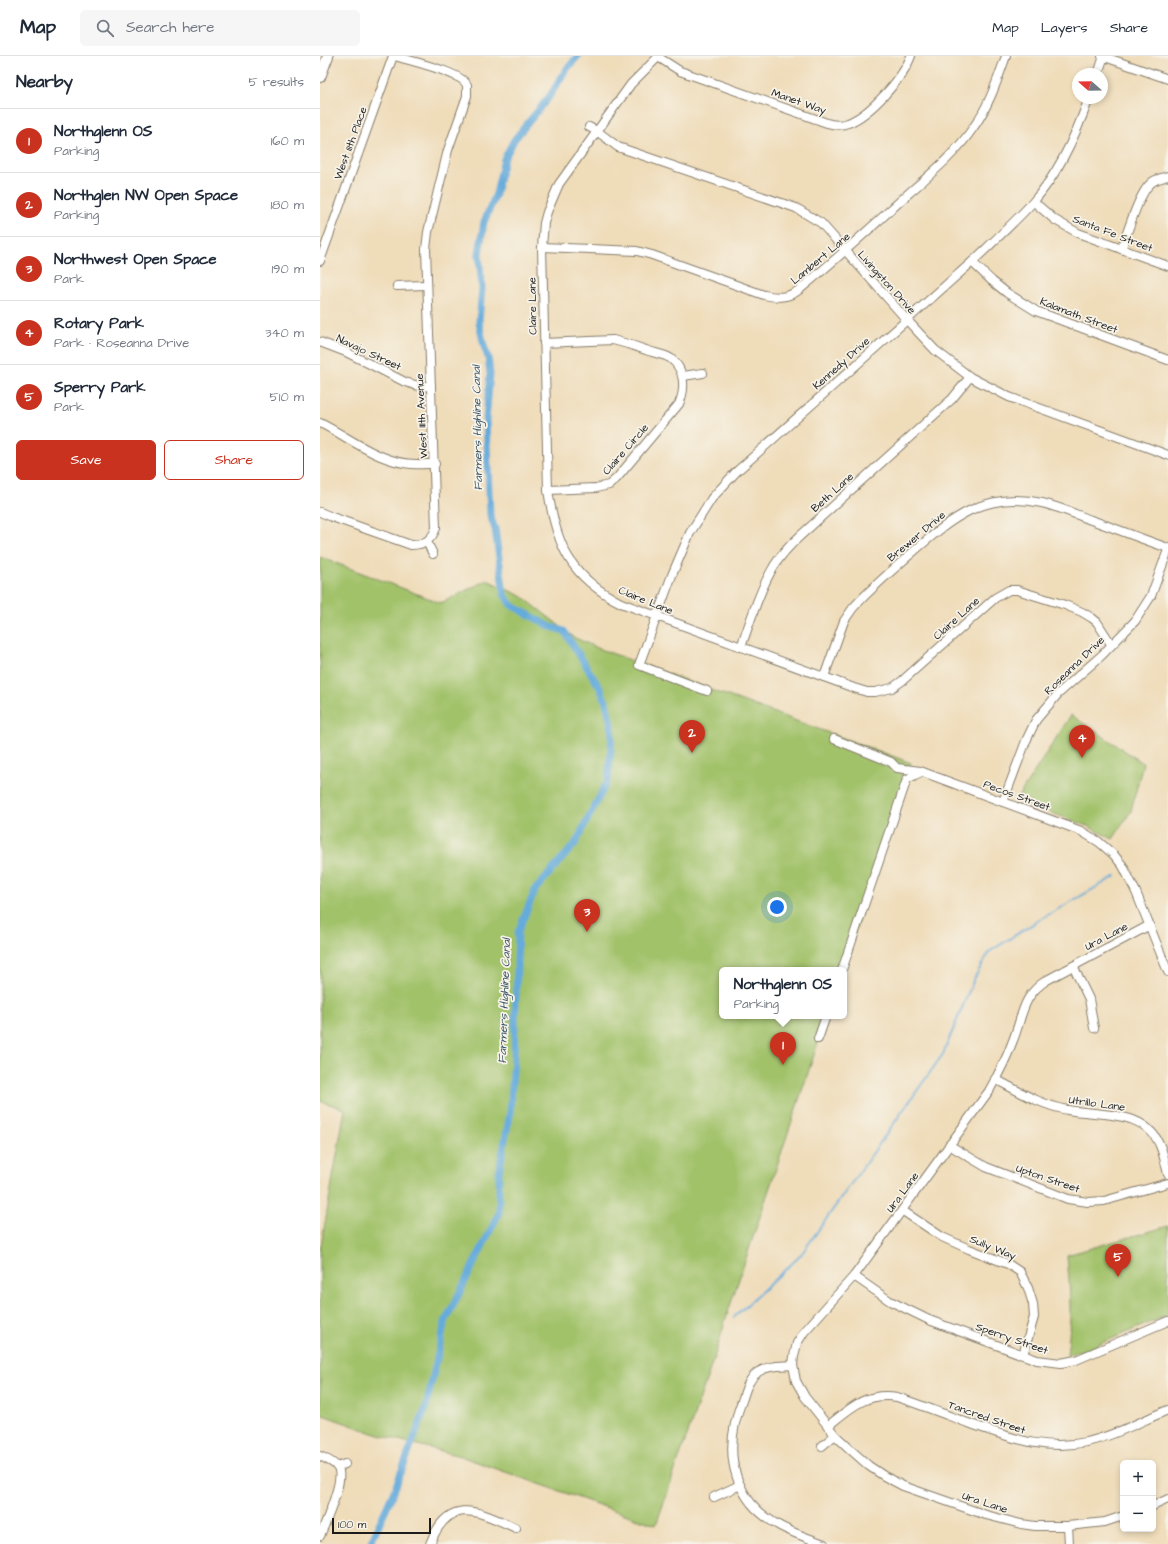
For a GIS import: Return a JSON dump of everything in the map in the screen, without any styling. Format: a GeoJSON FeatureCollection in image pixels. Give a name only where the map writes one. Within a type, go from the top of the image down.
{"type":"FeatureCollection","features":[{"type":"Feature","properties":{"kind":"main road"},"geometry":{"type":"LineString","coordinates":[[320,77],[324,60]]}},
{"type":"Feature","properties":{"kind":"street","name":"West 111th Avenue"},"geometry":{"type":"LineString","coordinates":[[394,56],[436,68],[461,78],[467,85],[467,96],[448,150],[428,232],[426,249],[426,285],[435,464],[436,528],[434,534],[427,542]]}},
{"type":"Feature","properties":{"kind":"street","name":"West 111th Place"},"geometry":{"type":"LineString","coordinates":[[320,261],[394,56]]}},
{"type":"Feature","properties":{"kind":"street","name":"Manet Way"},"geometry":{"type":"LineString","coordinates":[[658,56],[680,71],[827,123],[839,125],[855,120],[876,103],[899,79],[911,56]]}},
{"type":"Feature","properties":{"kind":"street","name":"Claire Lane"},"geometry":{"type":"LineString","coordinates":[[658,56],[640,74],[593,129],[554,194],[544,223],[542,247],[548,490],[553,523],[558,538],[575,567],[594,586],[621,603],[867,692],[875,692],[892,688],[902,681],[995,598],[1009,590],[1022,590],[1082,612],[1097,622],[1111,644]]}},
{"type":"Feature","properties":{"kind":"street","name":"Lambert Lane"},"geometry":{"type":"LineString","coordinates":[[542,247],[637,251],[764,295],[779,298],[795,293],[845,252],[941,164],[965,139],[982,115],[989,101],[1006,56]]}},
{"type":"Feature","properties":{"kind":"street"},"geometry":{"type":"LineString","coordinates":[[1100,68],[1104,56],[1168,79]]}},
{"type":"Feature","properties":{"kind":"street","name":"Kennedy Drive"},"geometry":{"type":"LineString","coordinates":[[707,691],[639,665],[672,575],[690,533],[712,498],[736,472],[906,319],[972,262],[1034,202],[1066,153],[1086,104]]}},
{"type":"Feature","properties":{"kind":"street","name":"Livingston Drive"},"geometry":{"type":"LineString","coordinates":[[593,129],[618,146],[796,208],[810,215],[821,223],[845,252],[935,350],[970,377],[1009,396],[1168,454]]}},
{"type":"Feature","properties":{"kind":"street"},"geometry":{"type":"LineString","coordinates":[[1121,249],[1141,197],[1146,189],[1151,183],[1168,176]]}},
{"type":"Feature","properties":{"kind":"street","name":"Santa Fe Street"},"geometry":{"type":"LineString","coordinates":[[1034,202],[1067,228],[1168,266]]}},
{"type":"Feature","properties":{"kind":"street","name":"Kalamath Street"},"geometry":{"type":"LineString","coordinates":[[972,262],[992,282],[1036,311],[1168,360]]}},
{"type":"Feature","properties":{"kind":"street"},"geometry":{"type":"LineString","coordinates":[[397,286],[426,285]]}},
{"type":"Feature","properties":{"kind":"street"},"geometry":{"type":"LineString","coordinates":[[544,343],[613,340],[670,358],[683,376],[703,373]]}},
{"type":"Feature","properties":{"kind":"street","name":"Navajo Street"},"geometry":{"type":"LineString","coordinates":[[320,342],[346,352],[415,386],[431,385]]}},
{"type":"Feature","properties":{"kind":"street","name":"Claire Circle"},"geometry":{"type":"LineString","coordinates":[[548,490],[596,488],[609,485],[617,478],[679,404],[683,395],[683,376]]}},
{"type":"Feature","properties":{"kind":"street","name":"Beth Lane"},"geometry":{"type":"LineString","coordinates":[[741,646],[762,588],[782,555],[800,536],[952,399],[970,377]]}},
{"type":"Feature","properties":{"kind":"street"},"geometry":{"type":"LineString","coordinates":[[320,423],[377,454],[392,460],[412,464],[435,464]]}},
{"type":"Feature","properties":{"kind":"street","name":"Brewer Drive"},"geometry":{"type":"LineString","coordinates":[[824,677],[844,621],[853,608],[873,588],[936,532],[960,515],[970,510],[1004,501],[1042,503],[1073,513],[1168,549]]}},
{"type":"Feature","properties":{"kind":"street"},"geometry":{"type":"LineString","coordinates":[[320,512],[408,544],[418,545],[427,542],[433,554]]}},
{"type":"Feature","properties":{"kind":"street","name":"Roseanna Drive"},"geometry":{"type":"LineString","coordinates":[[1003,802],[1026,741],[1036,720],[1058,694],[1135,621],[1144,609],[1154,590],[1168,549]]}},
{"type":"Feature","properties":{"kind":"street","name":"Pecos Street"},"geometry":{"type":"LineString","coordinates":[[834,739],[891,762],[897,768],[920,771],[1081,831],[1099,842],[1114,855],[1123,866],[1136,892],[1168,972]]}},
{"type":"Feature","properties":{"kind":"street"},"geometry":{"type":"LineString","coordinates":[[843,967],[907,778],[922,772]]}},
{"type":"Feature","properties":{"kind":"street","name":"Ura Lane"},"geometry":{"type":"LineString","coordinates":[[1120,1517],[1105,1522],[1068,1526],[1035,1526],[1000,1520],[904,1486],[884,1476],[869,1466],[835,1434],[798,1386],[793,1365],[795,1350],[804,1332],[854,1276],[976,1109],[1006,1059],[1025,1004],[1032,990],[1047,980],[1150,925]]}},
{"type":"Feature","properties":{"kind":"street"},"geometry":{"type":"LineString","coordinates":[[1073,966],[1089,999],[1094,1028]]}},
{"type":"Feature","properties":{"kind":"street"},"geometry":{"type":"LineString","coordinates":[[818,1039],[825,1019]]}},
{"type":"Feature","properties":{"kind":"street","name":"Utrillo Lane"},"geometry":{"type":"LineString","coordinates":[[995,1079],[1021,1093],[1062,1109],[1118,1116],[1137,1121],[1148,1129],[1158,1141],[1168,1174]]}},
{"type":"Feature","properties":{"kind":"street","name":"Upton Street"},"geometry":{"type":"LineString","coordinates":[[949,1145],[986,1167],[1076,1201],[1104,1201],[1168,1183]]}},
{"type":"Feature","properties":{"kind":"street","name":"Sully Way"},"geometry":{"type":"LineString","coordinates":[[902,1211],[942,1237],[1008,1264],[1020,1272],[1028,1288],[1033,1304],[1034,1317],[1023,1355]]}},
{"type":"Feature","properties":{"kind":"street","name":"Sperry Street"},"geometry":{"type":"LineString","coordinates":[[854,1276],[890,1301],[915,1314],[1023,1355],[1047,1362],[1068,1363],[1088,1356],[1168,1321]]}},
{"type":"Feature","properties":{"kind":"street"},"geometry":{"type":"LineString","coordinates":[[793,1365],[776,1366],[763,1370],[753,1377],[748,1385],[736,1416],[732,1435],[733,1460],[740,1485],[747,1498],[758,1510],[777,1526],[824,1544]]}},
{"type":"Feature","properties":{"kind":"street","name":"Tancred Street"},"geometry":{"type":"LineString","coordinates":[[828,1426],[855,1405],[866,1399],[879,1395],[887,1395],[897,1397],[1018,1440],[1045,1445],[1061,1445],[1086,1442],[1101,1438],[1168,1410]]}},
{"type":"Feature","properties":{"kind":"street"},"geometry":{"type":"LineString","coordinates":[[822,1446],[835,1434]]}},
{"type":"Feature","properties":{"kind":"street"},"geometry":{"type":"LineString","coordinates":[[320,1456],[327,1459],[337,1467],[340,1474],[340,1481],[320,1536]]}},
{"type":"Feature","properties":{"kind":"street"},"geometry":{"type":"LineString","coordinates":[[337,1467],[345,1464]]}},
{"type":"Feature","properties":{"kind":"street"},"geometry":{"type":"LineString","coordinates":[[714,1497],[740,1485]]}},
{"type":"Feature","properties":{"kind":"street"},"geometry":{"type":"LineString","coordinates":[[1156,1505],[1168,1499]]}},
{"type":"Feature","properties":{"kind":"street"},"geometry":{"type":"LineString","coordinates":[[430,1544],[434,1532],[443,1520],[460,1511],[478,1512],[516,1528]]}},
{"type":"Feature","properties":{"kind":"street"},"geometry":{"type":"LineString","coordinates":[[1068,1526],[1069,1544]]}},
{"type":"Feature","properties":{"kind":"green space"},"geometry":{"type":"Polygon","coordinates":[[[320,557],[441,603],[487,580],[523,597],[575,638],[600,649],[911,763],[843,967],[719,967],[719,1019],[826,1019],[717,1349],[656,1525],[460,1456],[376,1434],[320,1414],[320,1251],[345,1109],[320,1101],[320,557]]]}},
{"type":"Feature","properties":{"kind":"green space"},"geometry":{"type":"Polygon","coordinates":[[[1071,715],[1143,763],[1131,811],[1113,839],[1085,825],[1016,800],[1071,715]]]}},
{"type":"Feature","properties":{"kind":"green space"},"geometry":{"type":"Polygon","coordinates":[[[1168,1226],[1168,1315],[1090,1348],[1067,1355],[1070,1330],[1070,1305],[1067,1255],[1168,1226]]]}},
{"type":"Feature","properties":{"kind":"waterway","name":"Farmers Highline Canal"},"geometry":{"type":"LineString","coordinates":[[370,1544],[394,1491],[426,1407],[445,1322],[499,1213],[499,1172],[510,1113],[514,1057],[518,932],[535,890],[575,844],[608,780],[612,737],[611,724],[606,702],[600,688],[564,631],[551,627],[511,605],[504,594],[495,529],[490,515],[486,420],[490,374],[488,357],[479,322],[482,288],[479,254],[484,222],[496,194],[504,159],[514,140],[549,97],[566,70],[578,56]]}},
{"type":"Feature","properties":{"kind":"waterway"},"geometry":{"type":"LineString","coordinates":[[734,1317],[800,1256],[943,1054],[974,979],[989,952],[1039,920],[1116,876]]}},
{"type":"Feature","properties":{"kind":"place","name":"Northglen NW Open Space"},"geometry":{"type":"Point","coordinates":[692,753]}},
{"type":"Feature","properties":{"kind":"place","name":"Rotary Park"},"geometry":{"type":"Point","coordinates":[1082,758]}},
{"type":"Feature","properties":{"kind":"place","name":"Northwest Open Space"},"geometry":{"type":"Point","coordinates":[587,932]}},
{"type":"Feature","properties":{"kind":"place","name":"Northglenn OS"},"geometry":{"type":"Point","coordinates":[783,1065]}},
{"type":"Feature","properties":{"kind":"place","name":"Sperry Park"},"geometry":{"type":"Point","coordinates":[1118,1277]}}]}
